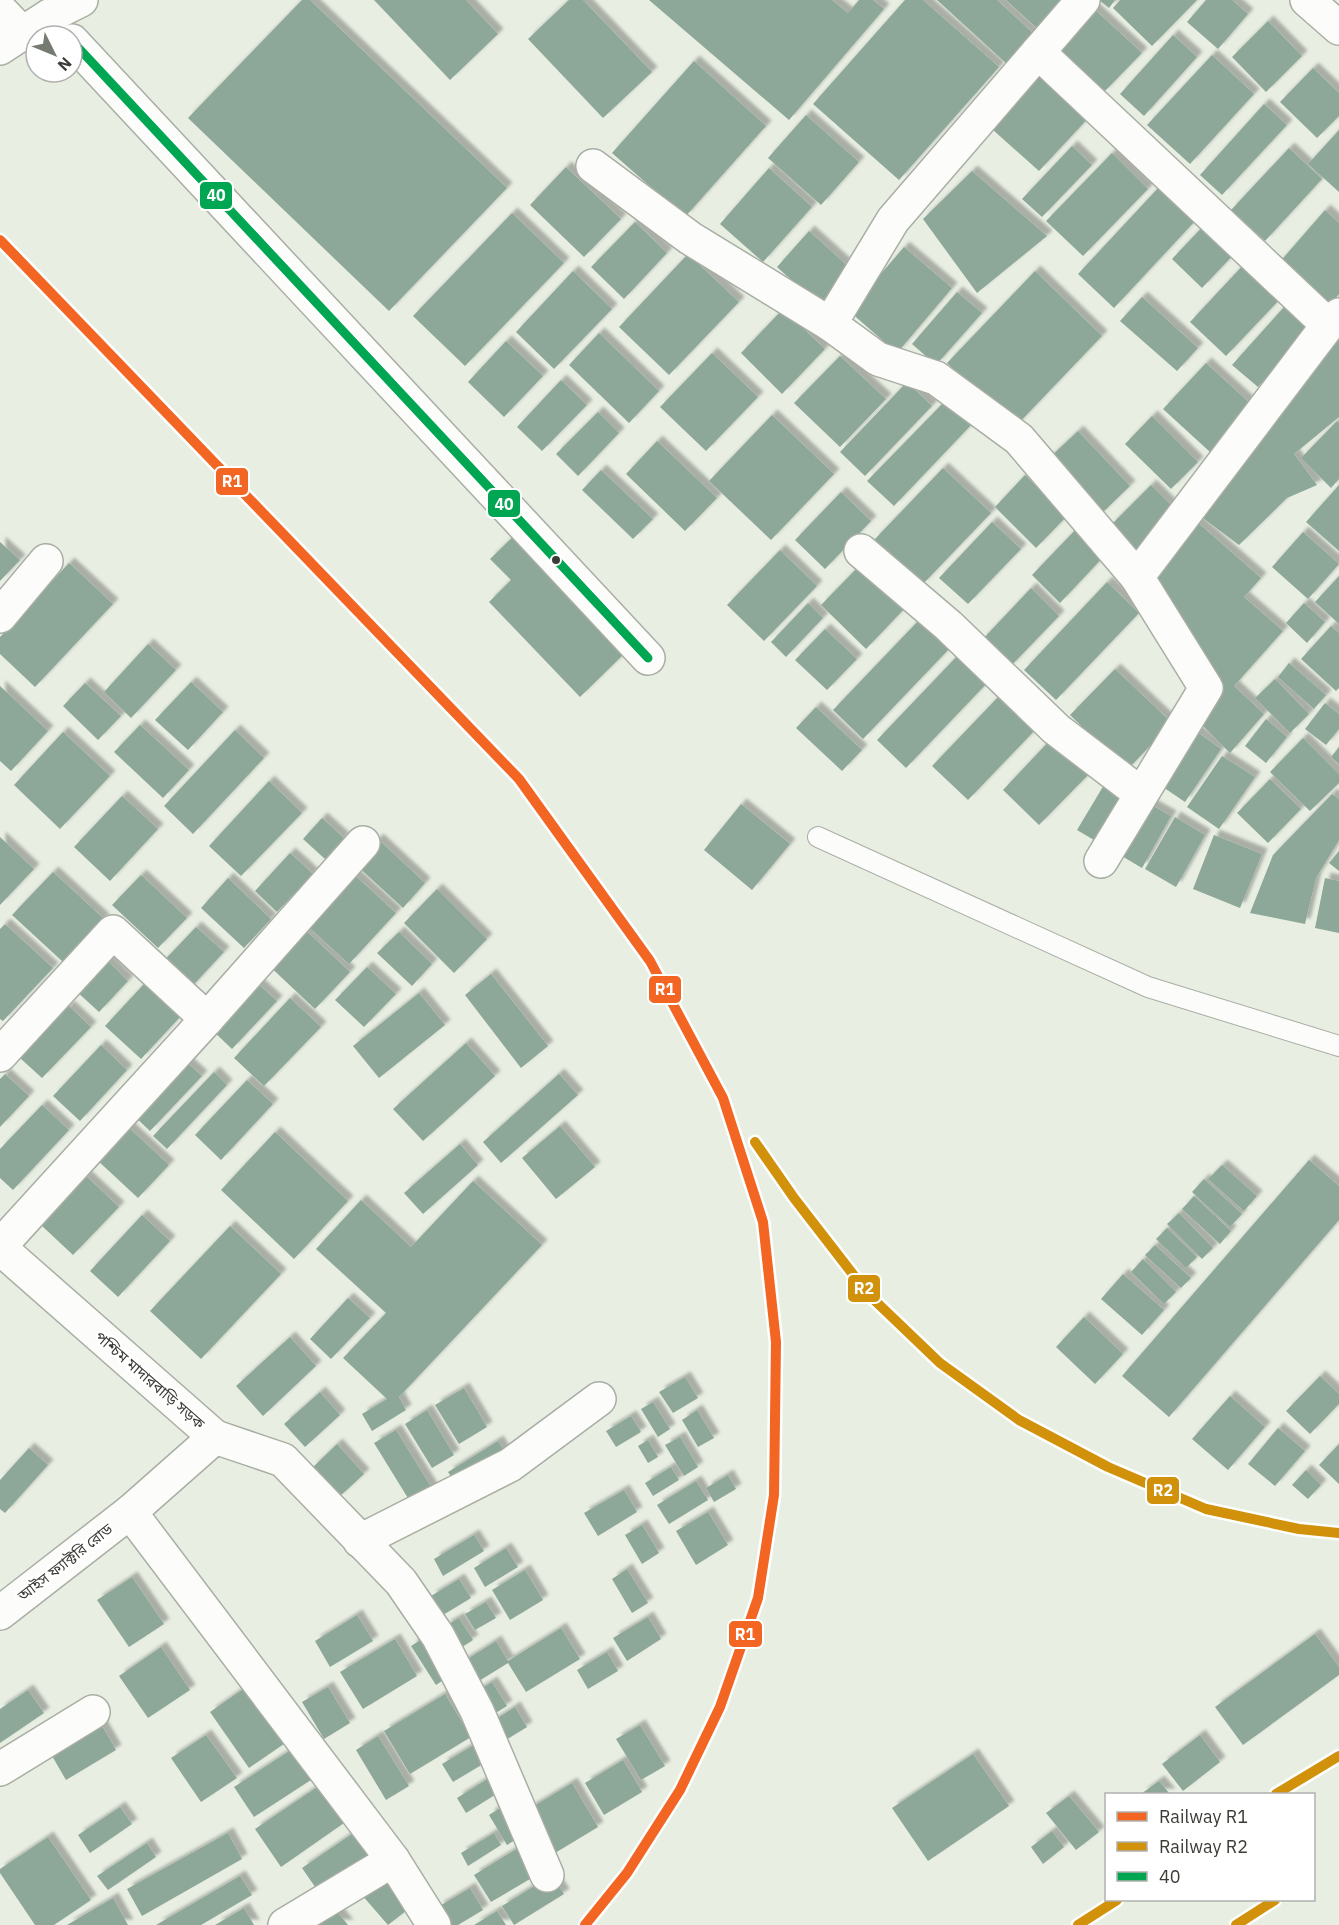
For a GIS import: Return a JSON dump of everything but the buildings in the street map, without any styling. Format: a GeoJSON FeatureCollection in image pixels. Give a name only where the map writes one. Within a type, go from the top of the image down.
{"type":"FeatureCollection","features":[{"type":"Feature","properties":{"kind":"street"},"geometry":{"type":"LineString","coordinates":[[47,24],[81,0]]}},
{"type":"Feature","properties":{"kind":"street"},"geometry":{"type":"LineString","coordinates":[[830,324],[892,220],[1083,0]]}},
{"type":"Feature","properties":{"kind":"street"},"geometry":{"type":"LineString","coordinates":[[1307,0],[1339,28]]}},
{"type":"Feature","properties":{"kind":"street"},"geometry":{"type":"LineString","coordinates":[[0,10],[24,26]]}},
{"type":"Feature","properties":{"kind":"street"},"geometry":{"type":"LineString","coordinates":[[1038,52],[1333,320],[1137,577]]}},
{"type":"Feature","properties":{"kind":"street"},"geometry":{"type":"LineString","coordinates":[[84,54],[648,658]]}},
{"type":"Feature","properties":{"kind":"street"},"geometry":{"type":"LineString","coordinates":[[593,165],[690,238],[830,324],[878,359],[936,378],[1019,439],[1137,577],[1206,688],[1101,861]]}},
{"type":"Feature","properties":{"kind":"street"},"geometry":{"type":"LineString","coordinates":[[861,551],[949,626],[1056,729],[1142,794]]}},
{"type":"Feature","properties":{"kind":"street"},"geometry":{"type":"LineString","coordinates":[[0,616],[46,561]]}},
{"type":"Feature","properties":{"kind":"street"},"geometry":{"type":"LineString","coordinates":[[0,1247],[363,843]]}},
{"type":"Feature","properties":{"kind":"street"},"geometry":{"type":"LineString","coordinates":[[0,1055],[113,932],[207,1019]]}},
{"type":"Feature","properties":{"kind":"street","name":"পশ্চিম মাদারবাড়ি সড়ক"},"geometry":{"type":"LineString","coordinates":[[0,1247],[215,1437],[130,1512]]}},
{"type":"Feature","properties":{"kind":"street"},"geometry":{"type":"LineString","coordinates":[[360,1542],[510,1465],[599,1399]]}},
{"type":"Feature","properties":{"kind":"street"},"geometry":{"type":"LineString","coordinates":[[215,1437],[282,1460],[401,1582],[438,1636],[477,1711],[547,1875]]}},
{"type":"Feature","properties":{"kind":"street"},"geometry":{"type":"LineString","coordinates":[[130,1512],[393,1860],[434,1925]]}},
{"type":"Feature","properties":{"kind":"street","name":"আইস ফ্যাক্টরি রোড"},"geometry":{"type":"LineString","coordinates":[[0,1613],[130,1512]]}},
{"type":"Feature","properties":{"kind":"street"},"geometry":{"type":"LineString","coordinates":[[0,1769],[93,1712]]}},
{"type":"Feature","properties":{"kind":"street"},"geometry":{"type":"LineString","coordinates":[[285,1925],[393,1860]]}},
{"type":"Feature","properties":{"kind":"lane"},"geometry":{"type":"LineString","coordinates":[[818,837],[1148,987],[1339,1046]]}},
{"type":"Feature","properties":{"kind":"rail line","name":"R1"},"geometry":{"type":"LineString","coordinates":[[0,240],[519,779],[650,961],[723,1098],[763,1222],[776,1342],[774,1495],[758,1598],[720,1707],[680,1790],[627,1873],[585,1925]]}},
{"type":"Feature","properties":{"kind":"rail line","name":"R2"},"geometry":{"type":"LineString","coordinates":[[755,1142],[794,1198],[869,1295],[940,1363],[1019,1420],[1108,1467],[1206,1509],[1299,1529],[1339,1533]]}},
{"type":"Feature","properties":{"kind":"rail line","name":"R2"},"geometry":{"type":"LineString","coordinates":[[1278,1793],[1339,1756]]}},
{"type":"Feature","properties":{"kind":"rail line","name":"R2"},"geometry":{"type":"LineString","coordinates":[[1078,1925],[1115,1901]]}},
{"type":"Feature","properties":{"kind":"rail line","name":"R2"},"geometry":{"type":"LineString","coordinates":[[1236,1925],[1273,1901]]}},
{"type":"Feature","properties":{"kind":"transit line","name":"40"},"geometry":{"type":"LineString","coordinates":[[84,54],[648,658]]}}]}
